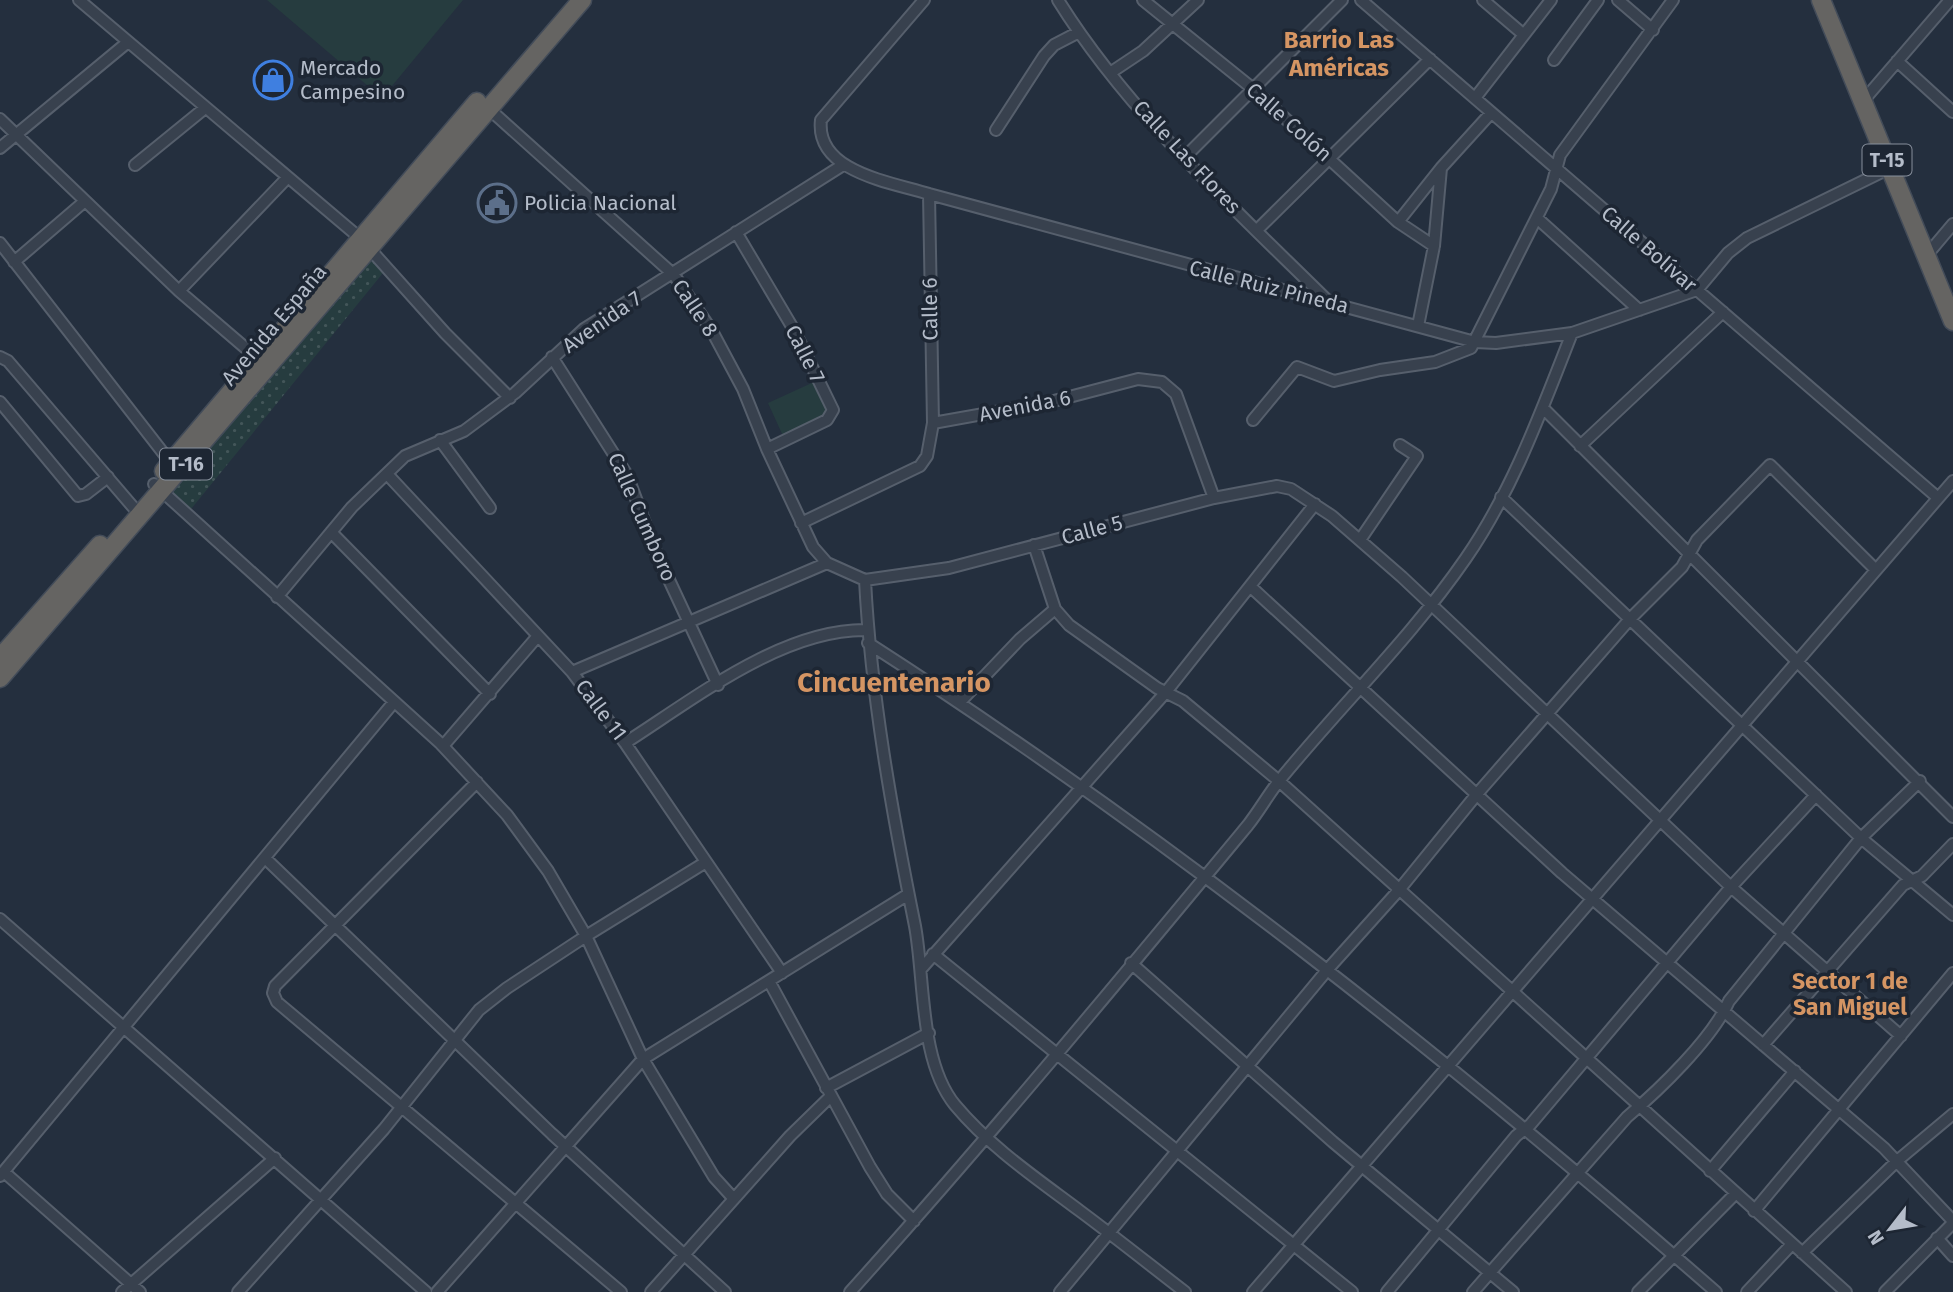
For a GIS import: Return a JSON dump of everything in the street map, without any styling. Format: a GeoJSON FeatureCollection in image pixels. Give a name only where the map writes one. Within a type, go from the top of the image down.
{"type":"FeatureCollection","features":[{"type":"Feature","properties":{"kind":"highway","name":"Avenida España"},"geometry":{"type":"LineString","coordinates":[[0,678],[567,0]]}},
{"type":"Feature","properties":{"kind":"highway","name":"Avenida España"},"geometry":{"type":"LineString","coordinates":[[364,243],[488,108],[582,0]]}},
{"type":"Feature","properties":{"kind":"highway","name":"T-15"},"geometry":{"type":"LineString","coordinates":[[1821,0],[1953,321]]}},
{"type":"Feature","properties":{"kind":"highway","name":"Avenida España"},"geometry":{"type":"LineString","coordinates":[[0,658],[133,507],[158,488],[171,463],[262,362]]}},
{"type":"Feature","properties":{"kind":"street"},"geometry":{"type":"LineString","coordinates":[[79,0],[364,243],[445,333],[510,398]]}},
{"type":"Feature","properties":{"kind":"street"},"geometry":{"type":"LineString","coordinates":[[843,165],[819,135],[821,120],[924,0]]}},
{"type":"Feature","properties":{"kind":"street","name":"Calle Las Flores"},"geometry":{"type":"LineString","coordinates":[[1058,0],[1110,73],[1185,156],[1329,302]]}},
{"type":"Feature","properties":{"kind":"street","name":"Calle Colón"},"geometry":{"type":"LineString","coordinates":[[1143,0],[1252,89],[1398,222],[1434,246]]}},
{"type":"Feature","properties":{"kind":"street"},"geometry":{"type":"LineString","coordinates":[[1110,73],[1174,25],[1198,0]]}},
{"type":"Feature","properties":{"kind":"street"},"geometry":{"type":"LineString","coordinates":[[1185,156],[1342,0]]}},
{"type":"Feature","properties":{"kind":"street","name":"Calle Bolívar"},"geometry":{"type":"LineString","coordinates":[[1361,0],[1937,497]]}},
{"type":"Feature","properties":{"kind":"street"},"geometry":{"type":"LineString","coordinates":[[1483,0],[1524,35]]}},
{"type":"Feature","properties":{"kind":"street"},"geometry":{"type":"LineString","coordinates":[[1475,98],[1550,0]]}},
{"type":"Feature","properties":{"kind":"street"},"geometry":{"type":"LineString","coordinates":[[1554,60],[1598,0]]}},
{"type":"Feature","properties":{"kind":"street"},"geometry":{"type":"LineString","coordinates":[[1618,0],[1653,30]]}},
{"type":"Feature","properties":{"kind":"street"},"geometry":{"type":"LineString","coordinates":[[1253,420],[1297,367],[1334,381],[1444,360],[1462,354],[1475,342],[1538,219],[1551,190],[1560,155],[1673,0]]}},
{"type":"Feature","properties":{"kind":"street"},"geometry":{"type":"LineString","coordinates":[[1863,101],[1950,0]]}},
{"type":"Feature","properties":{"kind":"street"},"geometry":{"type":"LineString","coordinates":[[996,130],[1044,56],[1054,45],[1079,32]]}},
{"type":"Feature","properties":{"kind":"street"},"geometry":{"type":"LineString","coordinates":[[0,148],[128,42]]}},
{"type":"Feature","properties":{"kind":"street"},"geometry":{"type":"LineString","coordinates":[[1257,230],[1430,58]]}},
{"type":"Feature","properties":{"kind":"street"},"geometry":{"type":"LineString","coordinates":[[1897,61],[1953,112]]}},
{"type":"Feature","properties":{"kind":"street"},"geometry":{"type":"LineString","coordinates":[[135,165],[205,108]]}},
{"type":"Feature","properties":{"kind":"street","name":"Calle 8"},"geometry":{"type":"LineString","coordinates":[[488,108],[674,275],[712,331],[743,389],[767,449],[813,548],[827,563]]}},
{"type":"Feature","properties":{"kind":"street"},"geometry":{"type":"LineString","coordinates":[[1398,222],[1441,168],[1491,113]]}},
{"type":"Feature","properties":{"kind":"street"},"geometry":{"type":"LineString","coordinates":[[0,120],[179,291],[262,362]]}},
{"type":"Feature","properties":{"kind":"street","name":"Calle Ruiz Pineda"},"geometry":{"type":"LineString","coordinates":[[843,165],[929,194],[1475,342],[1496,343],[1572,333],[1697,290]]}},
{"type":"Feature","properties":{"kind":"street","name":"Avenida 7"},"geometry":{"type":"LineString","coordinates":[[277,597],[331,532],[405,456],[464,431],[510,398],[584,329],[674,275],[736,232],[843,165]]}},
{"type":"Feature","properties":{"kind":"street"},"geometry":{"type":"LineString","coordinates":[[1418,326],[1434,246],[1441,168]]}},
{"type":"Feature","properties":{"kind":"street"},"geometry":{"type":"LineString","coordinates":[[1697,290],[1737,244],[1890,168]]}},
{"type":"Feature","properties":{"kind":"street"},"geometry":{"type":"LineString","coordinates":[[179,291],[288,177]]}},
{"type":"Feature","properties":{"kind":"street","name":"Calle 6"},"geometry":{"type":"LineString","coordinates":[[929,194],[933,423]]}},
{"type":"Feature","properties":{"kind":"street"},"geometry":{"type":"LineString","coordinates":[[14,262],[85,201]]}},
{"type":"Feature","properties":{"kind":"street"},"geometry":{"type":"LineString","coordinates":[[1538,219],[1639,310]]}},
{"type":"Feature","properties":{"kind":"street"},"geometry":{"type":"LineString","coordinates":[[1926,256],[1952,227]]}},
{"type":"Feature","properties":{"kind":"street","name":"Calle 7"},"geometry":{"type":"LineString","coordinates":[[736,232],[794,330],[833,410],[827,420],[767,449]]}},
{"type":"Feature","properties":{"kind":"street"},"geometry":{"type":"LineString","coordinates":[[0,243],[171,463]]}},
{"type":"Feature","properties":{"kind":"street"},"geometry":{"type":"LineString","coordinates":[[1580,446],[1723,312]]}},
{"type":"Feature","properties":{"kind":"street"},"geometry":{"type":"LineString","coordinates":[[850,1292],[987,1139],[1056,1057],[1131,962],[1249,824],[1279,782],[1466,558],[1501,497],[1543,408],[1572,333]]}},
{"type":"Feature","properties":{"kind":"street"},"geometry":{"type":"LineString","coordinates":[[0,356],[8,361],[133,507]]}},
{"type":"Feature","properties":{"kind":"street","name":"Calle Cumboro"},"geometry":{"type":"LineString","coordinates":[[552,357],[627,475],[656,552],[718,684]]}},
{"type":"Feature","properties":{"kind":"street","name":"Avenida 6"},"geometry":{"type":"LineString","coordinates":[[933,423],[1050,402],[1138,379],[1151,379],[1162,382],[1176,394],[1214,498]]}},
{"type":"Feature","properties":{"kind":"street"},"geometry":{"type":"LineString","coordinates":[[0,402],[78,496],[86,495],[107,477]]}},
{"type":"Feature","properties":{"kind":"street"},"geometry":{"type":"LineString","coordinates":[[1543,408],[1920,781],[1953,817]]}},
{"type":"Feature","properties":{"kind":"street"},"geometry":{"type":"LineString","coordinates":[[801,523],[920,466],[927,456],[933,423]]}},
{"type":"Feature","properties":{"kind":"street"},"geometry":{"type":"LineString","coordinates":[[440,440],[490,508]]}},
{"type":"Feature","properties":{"kind":"street"},"geometry":{"type":"LineString","coordinates":[[1360,540],[1417,456],[1400,445]]}},
{"type":"Feature","properties":{"kind":"street"},"geometry":{"type":"LineString","coordinates":[[1060,1292],[1477,794],[1689,555],[1697,540],[1770,465],[1875,569]]}},
{"type":"Feature","properties":{"kind":"street","name":"Calle 11"},"geometry":{"type":"LineString","coordinates":[[387,474],[572,672],[625,743],[782,973]]}},
{"type":"Feature","properties":{"kind":"street"},"geometry":{"type":"LineString","coordinates":[[1253,1292],[1953,481]]}},
{"type":"Feature","properties":{"kind":"street","name":"Calle 5"},"geometry":{"type":"LineString","coordinates":[[865,580],[949,568],[1214,498],[1277,486],[1291,489],[1315,504],[1360,540],[1549,713],[1731,887],[1901,1036]]}},
{"type":"Feature","properties":{"kind":"street"},"geometry":{"type":"LineString","coordinates":[[158,488],[443,746],[507,815],[548,871],[586,936],[643,1059],[714,1177],[734,1199]]}},
{"type":"Feature","properties":{"kind":"street"},"geometry":{"type":"LineString","coordinates":[[1501,497],[1861,838],[1953,915]]}},
{"type":"Feature","properties":{"kind":"street"},"geometry":{"type":"LineString","coordinates":[[920,969],[1083,789],[1166,692],[1252,588],[1315,504]]}},
{"type":"Feature","properties":{"kind":"street"},"geometry":{"type":"LineString","coordinates":[[331,532],[490,694]]}},
{"type":"Feature","properties":{"kind":"street"},"geometry":{"type":"LineString","coordinates":[[1034,545],[1055,609],[1092,644],[1183,701],[1279,782],[1846,1292]]}},
{"type":"Feature","properties":{"kind":"street"},"geometry":{"type":"LineString","coordinates":[[572,672],[827,563],[865,580],[866,630],[929,1033],[941,1084],[987,1139],[1185,1292]]}},
{"type":"Feature","properties":{"kind":"street"},"geometry":{"type":"LineString","coordinates":[[1252,588],[1591,898],[1840,1108],[1897,1161],[1953,1222],[1885,1292]]}},
{"type":"Feature","properties":{"kind":"street"},"geometry":{"type":"LineString","coordinates":[[960,702],[1020,639],[1055,609]]}},
{"type":"Feature","properties":{"kind":"street"},"geometry":{"type":"LineString","coordinates":[[625,743],[718,684],[770,655],[809,639],[845,630],[866,630]]}},
{"type":"Feature","properties":{"kind":"street"},"geometry":{"type":"LineString","coordinates":[[443,746],[537,637]]}},
{"type":"Feature","properties":{"kind":"street"},"geometry":{"type":"LineString","coordinates":[[868,643],[960,702],[1083,789],[1328,969],[1716,1292]]}},
{"type":"Feature","properties":{"kind":"street"},"geometry":{"type":"LineString","coordinates":[[140,1292],[2,1174],[394,702]]}},
{"type":"Feature","properties":{"kind":"street"},"geometry":{"type":"LineString","coordinates":[[1472,1292],[1576,1174],[1659,1088],[1725,1011],[1729,1001],[1861,838],[1920,781]]}},
{"type":"Feature","properties":{"kind":"street"},"geometry":{"type":"LineString","coordinates":[[477,782],[275,986],[273,993],[277,1002],[621,1292]]}},
{"type":"Feature","properties":{"kind":"street"},"geometry":{"type":"LineString","coordinates":[[1387,1292],[1731,887],[1816,795]]}},
{"type":"Feature","properties":{"kind":"street"},"geometry":{"type":"LineString","coordinates":[[1763,1045],[1903,886],[1922,876],[1953,844]]}},
{"type":"Feature","properties":{"kind":"street"},"geometry":{"type":"LineString","coordinates":[[265,858],[566,1146],[725,1292]]}},
{"type":"Feature","properties":{"kind":"street"},"geometry":{"type":"LineString","coordinates":[[238,1292],[323,1199],[403,1106],[465,1025],[488,1003],[586,936],[706,862]]}},
{"type":"Feature","properties":{"kind":"street"},"geometry":{"type":"LineString","coordinates":[[437,1292],[643,1059],[907,895]]}},
{"type":"Feature","properties":{"kind":"street"},"geometry":{"type":"LineString","coordinates":[[0,919],[122,1028],[323,1199],[426,1292]]}},
{"type":"Feature","properties":{"kind":"street"},"geometry":{"type":"LineString","coordinates":[[933,954],[1056,1057],[1352,1292]]}},
{"type":"Feature","properties":{"kind":"street"},"geometry":{"type":"LineString","coordinates":[[1131,962],[1247,1067],[1513,1292]]}},
{"type":"Feature","properties":{"kind":"street"},"geometry":{"type":"LineString","coordinates":[[1754,1211],[1953,973]]}},
{"type":"Feature","properties":{"kind":"street"},"geometry":{"type":"LineString","coordinates":[[769,981],[876,1177],[887,1194],[914,1221]]}},
{"type":"Feature","properties":{"kind":"street"},"geometry":{"type":"LineString","coordinates":[[651,1292],[829,1092],[929,1033]]}},
{"type":"Feature","properties":{"kind":"street"},"geometry":{"type":"LineString","coordinates":[[1710,1171],[1796,1071]]}},
{"type":"Feature","properties":{"kind":"street"},"geometry":{"type":"LineString","coordinates":[[1802,1253],[1897,1161],[1953,1114]]}},
{"type":"Feature","properties":{"kind":"street"},"geometry":{"type":"LineString","coordinates":[[122,1292],[275,1158]]}},
{"type":"Feature","properties":{"kind":"street"},"geometry":{"type":"LineString","coordinates":[[1638,1292],[1735,1194]]}},
{"type":"Feature","properties":{"kind":"street"},"geometry":{"type":"LineString","coordinates":[[1937,1238],[1953,1256]]}},
{"type":"Feature","properties":{"kind":"street"},"geometry":{"type":"LineString","coordinates":[[1747,1292],[1792,1244]]}},
{"type":"Feature","properties":{"kind":"green space"},"geometry":{"type":"Polygon","coordinates":[[[267,0],[463,0],[382,98],[267,0]]]}},
{"type":"Feature","properties":{"kind":"green space"},"geometry":{"type":"Polygon","coordinates":[[[369,248],[387,268],[187,514],[162,492],[369,248]]]}},
{"type":"Feature","properties":{"kind":"green space"},"geometry":{"type":"Polygon","coordinates":[[[816,381],[831,414],[783,436],[768,403],[816,381]]]}},
{"type":"Feature","properties":{"kind":"place","name":"Mercado Campesino"},"geometry":{"type":"Point","coordinates":[273,80]}},
{"type":"Feature","properties":{"kind":"place","name":"Policia Nacional"},"geometry":{"type":"Point","coordinates":[497,203]}},
{"type":"Feature","properties":{"kind":"district","name":"Barrio Las Américas"},"geometry":{"type":"Point","coordinates":[1339,54]}},
{"type":"Feature","properties":{"kind":"district","name":"Cincuentenario"},"geometry":{"type":"Point","coordinates":[894,682]}},
{"type":"Feature","properties":{"kind":"district","name":"Sector 1 de San Miguel"},"geometry":{"type":"Point","coordinates":[1850,994]}}]}
